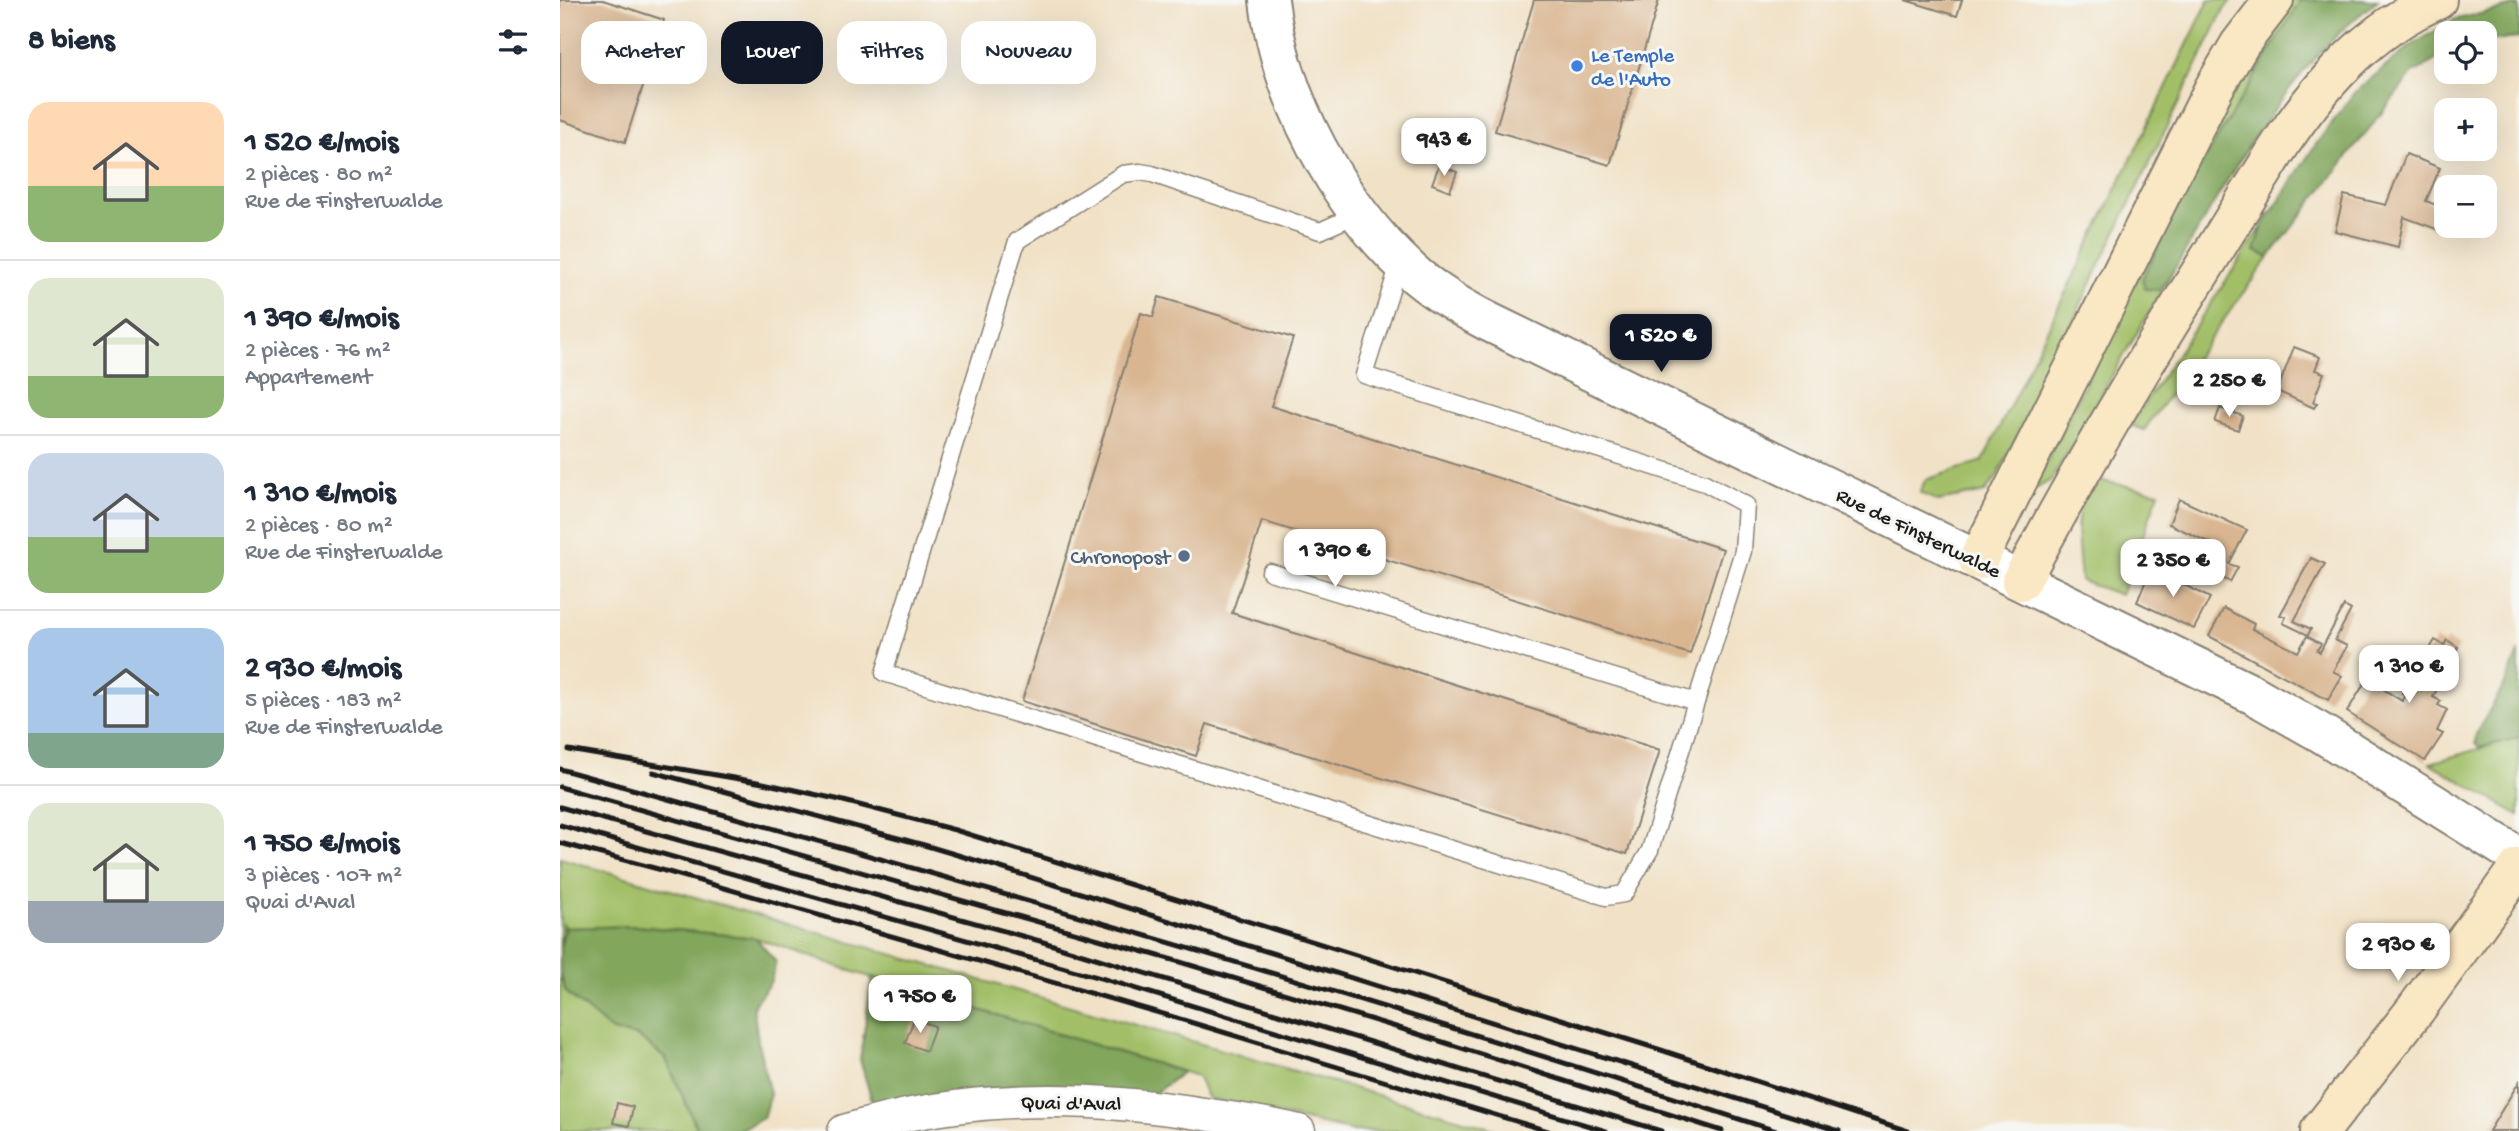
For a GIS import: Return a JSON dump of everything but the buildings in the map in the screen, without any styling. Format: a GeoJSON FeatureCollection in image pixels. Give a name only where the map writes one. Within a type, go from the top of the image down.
{"type":"FeatureCollection","features":[{"type":"Feature","properties":{"kind":"main road"},"geometry":{"type":"LineString","coordinates":[[1978,560],[2214,88],[2240,44],[2274,0]]}},
{"type":"Feature","properties":{"kind":"main road"},"geometry":{"type":"LineString","coordinates":[[2021,581],[2110,417],[2297,120],[2331,76],[2363,46],[2397,22],[2437,0]]}},
{"type":"Feature","properties":{"kind":"main road"},"geometry":{"type":"LineString","coordinates":[[2320,1131],[2416,1009],[2519,867]]}},
{"type":"Feature","properties":{"kind":"street","name":"Rue de Finsterwalde"},"geometry":{"type":"LineString","coordinates":[[1269,0],[1289,85],[1307,128],[1351,200],[1400,260],[1428,285],[1464,309],[2278,707],[2519,857]]}},
{"type":"Feature","properties":{"kind":"street","name":"Quai d'Aval"},"geometry":{"type":"LineString","coordinates":[[844,1131],[902,1116],[1020,1100],[1142,1105],[1261,1122],[1299,1131]]}},
{"type":"Feature","properties":{"kind":"lane"},"geometry":{"type":"LineString","coordinates":[[1351,200],[1320,230],[1152,174],[1123,174],[1017,241],[884,673],[1606,897],[1624,894],[1650,850],[1743,551],[1746,505],[1705,482],[1364,375],[1400,260]]}},
{"type":"Feature","properties":{"kind":"lane"},"geometry":{"type":"LineString","coordinates":[[1270,572],[1696,702]]}},
{"type":"Feature","properties":{"kind":"green space"},"geometry":{"type":"Polygon","coordinates":[[[2209,0],[2233,0],[2224,9],[1997,477],[1985,492],[1938,501],[1920,493],[1925,480],[1983,461],[2209,0]]]}},
{"type":"Feature","properties":{"kind":"green space"},"geometry":{"type":"Polygon","coordinates":[[[2291,0],[2301,0],[2191,181],[2159,290],[2174,270],[2051,480],[2037,488],[2037,481],[2235,78],[2291,0]]]}},
{"type":"Feature","properties":{"kind":"green space"},"geometry":{"type":"Polygon","coordinates":[[[2301,0],[2378,0],[2345,27],[2289,90],[2240,160],[2174,270],[2159,290],[2145,289],[2142,279],[2191,181],[2301,0]]]}},
{"type":"Feature","properties":{"kind":"green space"},"geometry":{"type":"Polygon","coordinates":[[[2519,5],[2519,38],[2497,40],[2497,21],[2453,20],[2519,5]]]}},
{"type":"Feature","properties":{"kind":"green space"},"geometry":{"type":"Polygon","coordinates":[[[2434,32],[2434,61],[2412,74],[2269,257],[2255,251],[2263,225],[2314,147],[2354,93],[2409,47],[2434,32]]]}},
{"type":"Feature","properties":{"kind":"green space"},"geometry":{"type":"Polygon","coordinates":[[[2263,225],[2255,251],[2269,257],[2144,430],[2130,425],[2263,225]]]}},
{"type":"Feature","properties":{"kind":"green space"},"geometry":{"type":"Polygon","coordinates":[[[2091,479],[2159,492],[2121,595],[2081,581],[2078,518],[2091,479]]]}},
{"type":"Feature","properties":{"kind":"green space"},"geometry":{"type":"Polygon","coordinates":[[[2519,650],[2519,737],[2479,748],[2475,744],[2476,734],[2507,680],[2519,650]]]}},
{"type":"Feature","properties":{"kind":"green space"},"geometry":{"type":"Polygon","coordinates":[[[2519,737],[2519,815],[2430,763],[2519,737]]]}},
{"type":"Feature","properties":{"kind":"green space"},"geometry":{"type":"Polygon","coordinates":[[[560,858],[1499,1131],[1354,1131],[1208,1099],[1197,1076],[854,972],[756,938],[636,926],[565,928],[563,923],[560,948],[560,858]]]}},
{"type":"Feature","properties":{"kind":"green space"},"geometry":{"type":"Polygon","coordinates":[[[636,926],[756,938],[776,962],[771,981],[753,1006],[770,1094],[763,1118],[737,1131],[698,1131],[666,1059],[637,1036],[612,1031],[566,992],[560,974],[560,948],[565,928],[636,926]]]}},
{"type":"Feature","properties":{"kind":"green space"},"geometry":{"type":"Polygon","coordinates":[[[560,974],[566,992],[612,1031],[637,1036],[666,1059],[698,1131],[560,1131],[560,974]]]}},
{"type":"Feature","properties":{"kind":"green space"},"geometry":{"type":"Polygon","coordinates":[[[872,977],[1183,1072],[1151,1096],[872,1101],[860,1060],[872,977]]]}},
{"type":"Feature","properties":{"kind":"railway"},"geometry":{"type":"LineString","coordinates":[[569,750],[763,783],[955,830],[1658,1049],[1908,1131]]}},
{"type":"Feature","properties":{"kind":"railway"},"geometry":{"type":"LineString","coordinates":[[560,769],[1322,988],[1776,1131]]}},
{"type":"Feature","properties":{"kind":"railway"},"geometry":{"type":"LineString","coordinates":[[653,772],[998,867],[1839,1131]]}},
{"type":"Feature","properties":{"kind":"railway"},"geometry":{"type":"LineString","coordinates":[[560,787],[1180,962],[1399,1028],[1722,1131]]}},
{"type":"Feature","properties":{"kind":"railway"},"geometry":{"type":"LineString","coordinates":[[560,807],[1040,941],[1661,1131]]}},
{"type":"Feature","properties":{"kind":"railway"},"geometry":{"type":"LineString","coordinates":[[560,825],[1104,979],[1606,1131]]}},
{"type":"Feature","properties":{"kind":"railway"},"geometry":{"type":"LineString","coordinates":[[560,843],[1170,1016],[1548,1131]]}},
{"type":"Feature","properties":{"kind":"place","name":"Le Temple de l'Auto"},"geometry":{"type":"Point","coordinates":[1577,66]}},
{"type":"Feature","properties":{"kind":"place","name":"Chronopost"},"geometry":{"type":"Point","coordinates":[1184,556]}}]}
